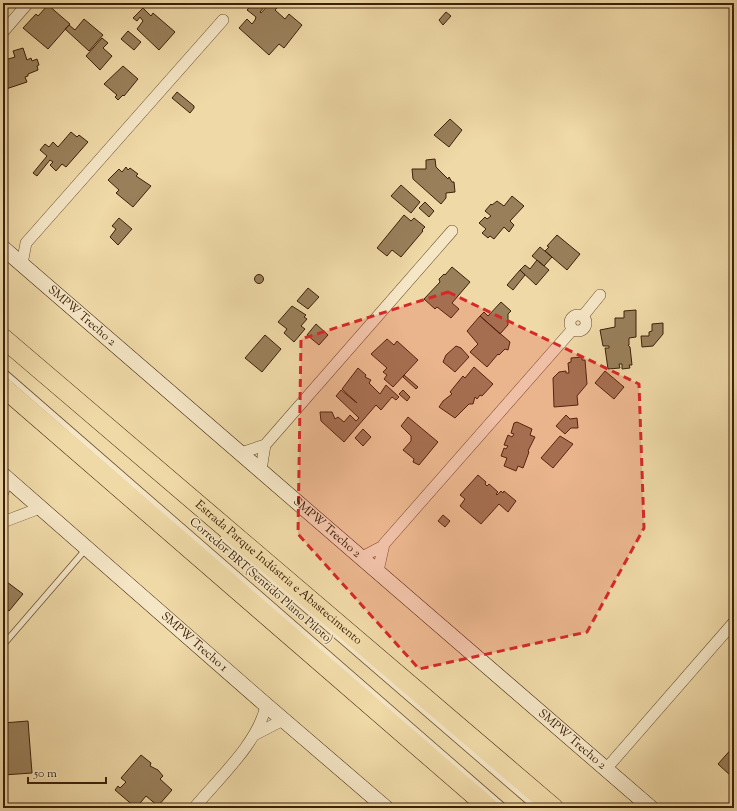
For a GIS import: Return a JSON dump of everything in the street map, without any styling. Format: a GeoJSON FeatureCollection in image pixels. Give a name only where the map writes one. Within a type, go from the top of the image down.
{"type":"FeatureCollection","features":[{"type":"Feature","properties":{"kind":"highway","name":"Estrada Parque Indústria e Abastecimento"},"geometry":{"type":"LineString","coordinates":[[3,338],[554,808]]}},
{"type":"Feature","properties":{"kind":"highway"},"geometry":{"type":"LineString","coordinates":[[3,387],[489,808]]}},
{"type":"Feature","properties":{"kind":"street"},"geometry":{"type":"LineString","coordinates":[[3,32],[28,3]]}},
{"type":"Feature","properties":{"kind":"street"},"geometry":{"type":"LineString","coordinates":[[22,264],[26,244],[223,20]]}},
{"type":"Feature","properties":{"kind":"street"},"geometry":{"type":"LineString","coordinates":[[241,453],[265,445],[452,231]]}},
{"type":"Feature","properties":{"kind":"street"},"geometry":{"type":"LineString","coordinates":[[3,249],[26,244]]}},
{"type":"Feature","properties":{"kind":"street","name":"SMPW Trecho 2"},"geometry":{"type":"LineString","coordinates":[[3,249],[362,557],[651,808]]}},
{"type":"Feature","properties":{"kind":"street"},"geometry":{"type":"LineString","coordinates":[[362,557],[383,546],[572,330],[580,331],[585,327],[586,323],[583,316],[600,295]]}},
{"type":"Feature","properties":{"kind":"street"},"geometry":{"type":"LineString","coordinates":[[261,470],[265,445]]}},
{"type":"Feature","properties":{"kind":"street","name":"SMPW Trecho 1"},"geometry":{"type":"LineString","coordinates":[[5,482],[40,508],[386,808]]}},
{"type":"Feature","properties":{"kind":"street"},"geometry":{"type":"LineString","coordinates":[[3,522],[40,508]]}},
{"type":"Feature","properties":{"kind":"street"},"geometry":{"type":"LineString","coordinates":[[378,571],[383,546]]}},
{"type":"Feature","properties":{"kind":"street"},"geometry":{"type":"LineString","coordinates":[[606,769],[734,622]]}},
{"type":"Feature","properties":{"kind":"street"},"geometry":{"type":"LineString","coordinates":[[194,808],[256,734],[264,715],[266,705]]}},
{"type":"Feature","properties":{"kind":"street"},"geometry":{"type":"LineString","coordinates":[[256,734],[283,720]]}},
{"type":"Feature","properties":{"kind":"lane","name":"Corredor BRT(Sentido Plano Piloto)"},"geometry":{"type":"LineString","coordinates":[[3,371],[505,808]]}},
{"type":"Feature","properties":{"kind":"lane"},"geometry":{"type":"LineString","coordinates":[[219,535],[536,808]]}},
{"type":"Feature","properties":{"kind":"lane"},"geometry":{"type":"LineString","coordinates":[[3,645],[86,548]]}},
{"type":"Feature","properties":{"kind":"highlighted area"},"geometry":{"type":"Polygon","coordinates":[[[448,292],[639,384],[644,528],[587,632],[419,669],[298,534],[301,339],[448,292]]]}},
{"type":"Feature","properties":{"kind":"building"},"geometry":{"type":"Polygon","coordinates":[[[253,3],[261,3],[265,6],[260,12],[261,13],[270,3],[273,3],[278,7],[275,10],[285,19],[289,14],[302,25],[284,48],[279,44],[269,55],[239,28],[247,19],[252,24],[255,20],[256,17],[247,10],[253,3]]]}},
{"type":"Feature","properties":{"kind":"building"},"geometry":{"type":"Polygon","coordinates":[[[48,5],[70,24],[48,49],[23,28],[36,14],[38,16],[48,5]]]}},
{"type":"Feature","properties":{"kind":"building"},"geometry":{"type":"Polygon","coordinates":[[[143,8],[151,16],[153,13],[175,32],[159,50],[137,29],[143,21],[140,17],[137,21],[133,18],[143,8]]]}},
{"type":"Feature","properties":{"kind":"building"},"geometry":{"type":"Polygon","coordinates":[[[446,12],[451,16],[443,25],[439,20],[446,12]]]}},
{"type":"Feature","properties":{"kind":"building"},"geometry":{"type":"Polygon","coordinates":[[[84,19],[103,35],[89,51],[65,29],[69,25],[75,30],[84,19]]]}},
{"type":"Feature","properties":{"kind":"building"},"geometry":{"type":"Polygon","coordinates":[[[128,31],[141,42],[134,50],[121,39],[128,31]]]}},
{"type":"Feature","properties":{"kind":"building"},"geometry":{"type":"Polygon","coordinates":[[[102,38],[108,43],[103,48],[112,56],[100,70],[86,56],[102,38]]]}},
{"type":"Feature","properties":{"kind":"building"},"geometry":{"type":"Polygon","coordinates":[[[23,48],[27,60],[31,58],[32,61],[37,59],[39,65],[37,66],[38,70],[28,74],[28,76],[25,77],[27,82],[3,90],[3,66],[7,65],[5,60],[15,57],[13,51],[23,48]]]}},
{"type":"Feature","properties":{"kind":"building"},"geometry":{"type":"Polygon","coordinates":[[[123,66],[138,79],[124,96],[123,95],[118,100],[115,97],[117,95],[104,84],[123,66]]]}},
{"type":"Feature","properties":{"kind":"building"},"geometry":{"type":"Polygon","coordinates":[[[177,92],[194,106],[190,113],[172,98],[177,92]]]}},
{"type":"Feature","properties":{"kind":"building"},"geometry":{"type":"Polygon","coordinates":[[[450,119],[462,130],[449,147],[434,135],[450,119]]]}},
{"type":"Feature","properties":{"kind":"building"},"geometry":{"type":"Polygon","coordinates":[[[71,132],[77,137],[79,135],[88,142],[66,167],[62,164],[56,171],[50,165],[53,162],[50,160],[37,176],[33,173],[47,156],[40,150],[45,144],[49,147],[53,142],[58,147],[71,132]]]}},
{"type":"Feature","properties":{"kind":"building"},"geometry":{"type":"Polygon","coordinates":[[[435,159],[436,167],[448,179],[449,177],[452,182],[454,182],[455,192],[446,193],[446,198],[441,204],[413,179],[412,169],[426,169],[426,160],[435,159]]]}},
{"type":"Feature","properties":{"kind":"building"},"geometry":{"type":"Polygon","coordinates":[[[126,167],[128,170],[130,168],[138,174],[136,176],[151,186],[133,207],[116,193],[119,190],[108,180],[119,169],[122,172],[126,167]]]}},
{"type":"Feature","properties":{"kind":"building"},"geometry":{"type":"Polygon","coordinates":[[[401,185],[420,202],[411,213],[391,196],[401,185]]]}},
{"type":"Feature","properties":{"kind":"building"},"geometry":{"type":"Polygon","coordinates":[[[512,196],[524,206],[510,221],[514,225],[509,232],[504,227],[494,239],[490,236],[488,238],[482,233],[486,229],[479,223],[485,217],[487,219],[491,216],[485,211],[491,204],[492,205],[497,201],[504,206],[512,196]]]}},
{"type":"Feature","properties":{"kind":"building"},"geometry":{"type":"Polygon","coordinates":[[[425,202],[434,211],[429,217],[419,208],[425,202]]]}},
{"type":"Feature","properties":{"kind":"building"},"geometry":{"type":"Polygon","coordinates":[[[404,215],[411,221],[414,218],[425,227],[401,257],[392,250],[387,256],[377,248],[404,215]]]}},
{"type":"Feature","properties":{"kind":"building"},"geometry":{"type":"Polygon","coordinates":[[[119,218],[132,229],[118,245],[110,237],[116,229],[112,226],[119,218]]]}},
{"type":"Feature","properties":{"kind":"building"},"geometry":{"type":"Polygon","coordinates":[[[557,235],[580,254],[567,270],[545,251],[549,247],[547,246],[557,235]]]}},
{"type":"Feature","properties":{"kind":"building"},"geometry":{"type":"Polygon","coordinates":[[[540,247],[552,257],[544,266],[532,256],[540,247]]]}},
{"type":"Feature","properties":{"kind":"building"},"geometry":{"type":"Polygon","coordinates":[[[537,260],[549,270],[536,285],[520,270],[525,265],[530,269],[537,260]]]}},
{"type":"Feature","properties":{"kind":"building"},"geometry":{"type":"Polygon","coordinates":[[[452,267],[470,282],[452,303],[459,309],[451,318],[437,307],[435,309],[424,299],[440,282],[439,279],[452,267]]]}},
{"type":"Feature","properties":{"kind":"building"},"geometry":{"type":"Polygon","coordinates":[[[520,270],[525,275],[513,290],[507,285],[520,270]]]}},
{"type":"Feature","properties":{"kind":"building"},"geometry":{"type":"Polygon","coordinates":[[[257,275],[261,275],[263,279],[261,283],[257,283],[255,281],[255,277],[257,275]]]}},
{"type":"Feature","properties":{"kind":"building"},"geometry":{"type":"Polygon","coordinates":[[[308,288],[319,297],[308,309],[297,301],[308,288]]]}},
{"type":"Feature","properties":{"kind":"building"},"geometry":{"type":"Polygon","coordinates":[[[501,302],[511,311],[508,314],[508,325],[500,334],[480,316],[484,312],[488,316],[501,302]]]}},
{"type":"Feature","properties":{"kind":"building"},"geometry":{"type":"Polygon","coordinates":[[[292,306],[306,315],[304,317],[307,319],[301,326],[305,329],[294,342],[284,333],[287,329],[278,322],[292,306]]]}},
{"type":"Feature","properties":{"kind":"building"},"geometry":{"type":"Polygon","coordinates":[[[636,310],[636,337],[629,338],[628,345],[630,347],[632,365],[629,365],[630,368],[622,369],[622,364],[619,364],[620,368],[608,369],[605,348],[609,348],[609,346],[603,346],[600,330],[615,327],[615,318],[624,318],[624,311],[636,310]]]}},
{"type":"Feature","properties":{"kind":"building"},"geometry":{"type":"Polygon","coordinates":[[[480,316],[510,342],[508,350],[505,349],[499,355],[498,354],[487,367],[470,352],[478,344],[467,331],[480,316]]]}},
{"type":"Feature","properties":{"kind":"building"},"geometry":{"type":"Polygon","coordinates":[[[663,323],[663,334],[653,346],[642,347],[641,336],[649,336],[649,332],[652,331],[652,324],[663,323]]]}},
{"type":"Feature","properties":{"kind":"building"},"geometry":{"type":"Polygon","coordinates":[[[316,324],[328,335],[319,345],[307,335],[316,324]]]}},
{"type":"Feature","properties":{"kind":"building"},"geometry":{"type":"Polygon","coordinates":[[[265,335],[281,349],[262,372],[245,358],[265,335]]]}},
{"type":"Feature","properties":{"kind":"building"},"geometry":{"type":"Polygon","coordinates":[[[387,339],[394,345],[397,341],[418,360],[393,387],[384,379],[387,375],[383,372],[387,368],[371,354],[387,339]]]}},
{"type":"Feature","properties":{"kind":"building"},"geometry":{"type":"Polygon","coordinates":[[[456,346],[461,348],[469,357],[455,372],[443,362],[446,355],[456,346]]]}},
{"type":"Feature","properties":{"kind":"building"},"geometry":{"type":"Polygon","coordinates":[[[582,357],[582,360],[585,360],[587,384],[577,396],[578,405],[554,407],[553,378],[559,372],[566,371],[566,373],[569,373],[568,363],[571,362],[571,358],[582,357]]]}},
{"type":"Feature","properties":{"kind":"building"},"geometry":{"type":"Polygon","coordinates":[[[474,367],[493,384],[482,396],[480,395],[477,399],[475,397],[473,404],[469,404],[455,418],[439,407],[443,401],[452,394],[450,392],[463,376],[465,378],[474,367]]]}},
{"type":"Feature","properties":{"kind":"building"},"geometry":{"type":"Polygon","coordinates":[[[358,368],[366,375],[365,377],[371,380],[369,383],[380,394],[386,385],[399,397],[396,400],[392,397],[381,410],[376,405],[344,442],[321,421],[320,412],[332,412],[335,419],[338,417],[344,422],[350,415],[356,421],[359,418],[336,396],[341,390],[357,403],[342,389],[358,368]]]}},
{"type":"Feature","properties":{"kind":"building"},"geometry":{"type":"Polygon","coordinates":[[[605,371],[624,387],[614,399],[595,383],[605,371]]]}},
{"type":"Feature","properties":{"kind":"building"},"geometry":{"type":"Polygon","coordinates":[[[404,375],[418,387],[416,389],[403,377],[404,375]]]}},
{"type":"Feature","properties":{"kind":"building"},"geometry":{"type":"Polygon","coordinates":[[[403,390],[410,397],[407,401],[399,394],[403,390]]]}},
{"type":"Feature","properties":{"kind":"building"},"geometry":{"type":"Polygon","coordinates":[[[566,415],[570,419],[577,418],[578,428],[571,428],[565,434],[556,426],[566,415]]]}},
{"type":"Feature","properties":{"kind":"building"},"geometry":{"type":"Polygon","coordinates":[[[408,417],[438,442],[419,465],[413,462],[414,459],[403,450],[411,441],[411,436],[401,426],[408,417]]]}},
{"type":"Feature","properties":{"kind":"building"},"geometry":{"type":"Polygon","coordinates":[[[517,422],[532,429],[530,435],[535,437],[528,451],[529,452],[523,468],[518,466],[516,471],[504,466],[507,458],[501,456],[504,448],[506,449],[508,446],[504,445],[508,435],[512,437],[514,434],[511,433],[514,423],[517,422]]]}},
{"type":"Feature","properties":{"kind":"building"},"geometry":{"type":"Polygon","coordinates":[[[363,429],[371,437],[363,446],[355,438],[363,429]]]}},
{"type":"Feature","properties":{"kind":"building"},"geometry":{"type":"Polygon","coordinates":[[[560,436],[573,444],[553,468],[541,458],[560,436]]]}},
{"type":"Feature","properties":{"kind":"building"},"geometry":{"type":"Polygon","coordinates":[[[478,475],[486,482],[485,484],[487,486],[489,484],[498,492],[496,494],[497,495],[501,491],[503,493],[504,491],[516,501],[508,512],[499,504],[481,524],[460,506],[465,499],[460,495],[478,475]]]}},
{"type":"Feature","properties":{"kind":"building"},"geometry":{"type":"Polygon","coordinates":[[[443,515],[450,521],[445,527],[438,521],[443,515]]]}},
{"type":"Feature","properties":{"kind":"building"},"geometry":{"type":"Polygon","coordinates":[[[7,582],[23,594],[9,611],[3,607],[3,586],[7,582]]]}},
{"type":"Feature","properties":{"kind":"building"},"geometry":{"type":"Polygon","coordinates":[[[28,721],[32,773],[3,775],[3,723],[28,721]]]}},
{"type":"Feature","properties":{"kind":"building"},"geometry":{"type":"Polygon","coordinates":[[[734,746],[734,773],[731,776],[718,764],[734,746]]]}},
{"type":"Feature","properties":{"kind":"building"},"geometry":{"type":"Polygon","coordinates":[[[141,755],[151,763],[150,766],[158,770],[163,776],[160,779],[172,790],[158,806],[146,796],[136,808],[115,790],[118,786],[120,788],[126,782],[121,778],[141,755]]]}}]}
